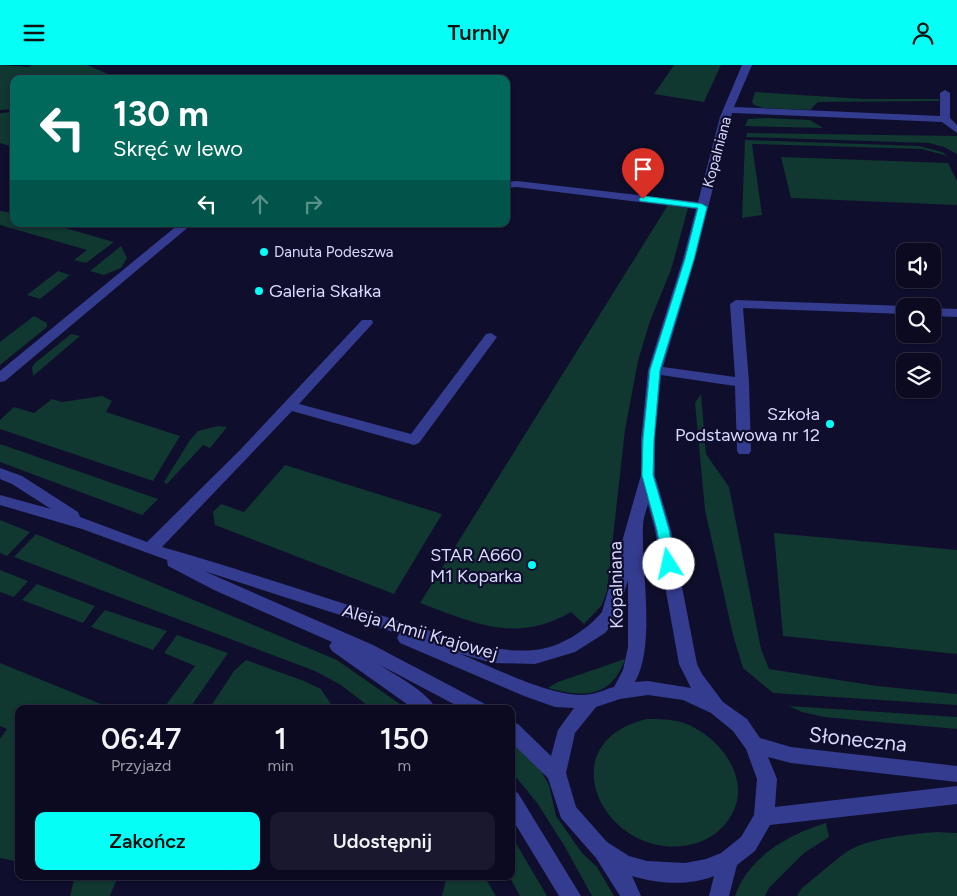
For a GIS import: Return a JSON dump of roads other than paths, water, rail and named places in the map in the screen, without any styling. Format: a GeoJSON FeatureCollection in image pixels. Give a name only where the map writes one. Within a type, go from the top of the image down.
{"type":"FeatureCollection","features":[{"type":"Feature","properties":{"kind":"street","name":"Kopalniana"},"geometry":{"type":"LineString","coordinates":[[620,692],[632,671],[637,647],[635,524],[648,475],[648,439],[655,370],[689,259],[728,110],[747,65]]}},
{"type":"Feature","properties":{"kind":"street"},"geometry":{"type":"LineString","coordinates":[[944,93],[945,119]]}},
{"type":"Feature","properties":{"kind":"street"},"geometry":{"type":"LineString","coordinates":[[728,110],[945,119],[957,130]]}},
{"type":"Feature","properties":{"kind":"street"},"geometry":{"type":"LineString","coordinates":[[510,185],[523,184],[702,207]]}},
{"type":"Feature","properties":{"kind":"street"},"geometry":{"type":"LineString","coordinates":[[0,378],[182,227]]}},
{"type":"Feature","properties":{"kind":"street"},"geometry":{"type":"LineString","coordinates":[[744,451],[742,382],[736,304],[896,311]]}},
{"type":"Feature","properties":{"kind":"street"},"geometry":{"type":"LineString","coordinates":[[941,312],[957,313]]}},
{"type":"Feature","properties":{"kind":"street"},"geometry":{"type":"LineString","coordinates":[[153,550],[367,323]]}},
{"type":"Feature","properties":{"kind":"street"},"geometry":{"type":"LineString","coordinates":[[289,406],[414,440],[491,337]]}},
{"type":"Feature","properties":{"kind":"street"},"geometry":{"type":"LineString","coordinates":[[655,370],[679,375],[742,382]]}},
{"type":"Feature","properties":{"kind":"street","name":"Aleja Armii Krajowej"},"geometry":{"type":"LineString","coordinates":[[0,473],[17,480],[87,525]]}},
{"type":"Feature","properties":{"kind":"street","name":"Kopalniana"},"geometry":{"type":"LineString","coordinates":[[648,475],[663,530],[688,664],[695,679],[717,708]]}},
{"type":"Feature","properties":{"kind":"street","name":"Aleja Armii Krajowej"},"geometry":{"type":"LineString","coordinates":[[0,500],[87,525],[153,550],[246,577],[332,607],[492,656],[535,657],[569,647],[599,628],[610,615],[635,524]]}},
{"type":"Feature","properties":{"kind":"street","name":"Aleja Armii Krajowej"},"geometry":{"type":"LineString","coordinates":[[153,550],[194,574],[298,618],[436,684],[472,705]]}},
{"type":"Feature","properties":{"kind":"street","name":"Aleja Armii Krajowej"},"geometry":{"type":"LineString","coordinates":[[332,607],[530,691],[555,699],[590,702]]}},
{"type":"Feature","properties":{"kind":"street","name":"Aleja Armii Krajowej"},"geometry":{"type":"LineString","coordinates":[[298,618],[408,693],[422,705]]}},
{"type":"Feature","properties":{"kind":"street"},"geometry":{"type":"LineString","coordinates":[[556,773],[567,730],[590,702],[620,692],[648,688],[685,693],[717,708],[740,725],[754,745],[767,779],[764,817],[748,844],[728,860],[707,869],[685,873],[647,871],[624,865],[600,849]]}},
{"type":"Feature","properties":{"kind":"street"},"geometry":{"type":"LineString","coordinates":[[515,734],[556,773],[568,812],[600,849],[624,881],[631,896]]}},
{"type":"Feature","properties":{"kind":"street","name":"Słoneczna"},"geometry":{"type":"LineString","coordinates":[[754,745],[791,755],[957,774]]}},
{"type":"Feature","properties":{"kind":"street"},"geometry":{"type":"LineString","coordinates":[[764,817],[957,795]]}},
{"type":"Feature","properties":{"kind":"street"},"geometry":{"type":"LineString","coordinates":[[515,806],[570,896]]}},
{"type":"Feature","properties":{"kind":"street"},"geometry":{"type":"LineString","coordinates":[[719,896],[728,860]]}},
{"type":"Feature","properties":{"kind":"place","name":"Danuta Podeszwa"},"geometry":{"type":"Point","coordinates":[264,252]}},
{"type":"Feature","properties":{"kind":"place","name":"Galeria Skałka"},"geometry":{"type":"Point","coordinates":[259,291]}},
{"type":"Feature","properties":{"kind":"place","name":"Szkoła Podstawowa nr 12"},"geometry":{"type":"Point","coordinates":[830,424]}},
{"type":"Feature","properties":{"kind":"place","name":"STAR A660 M1 Koparka"},"geometry":{"type":"Point","coordinates":[532,565]}}]}
